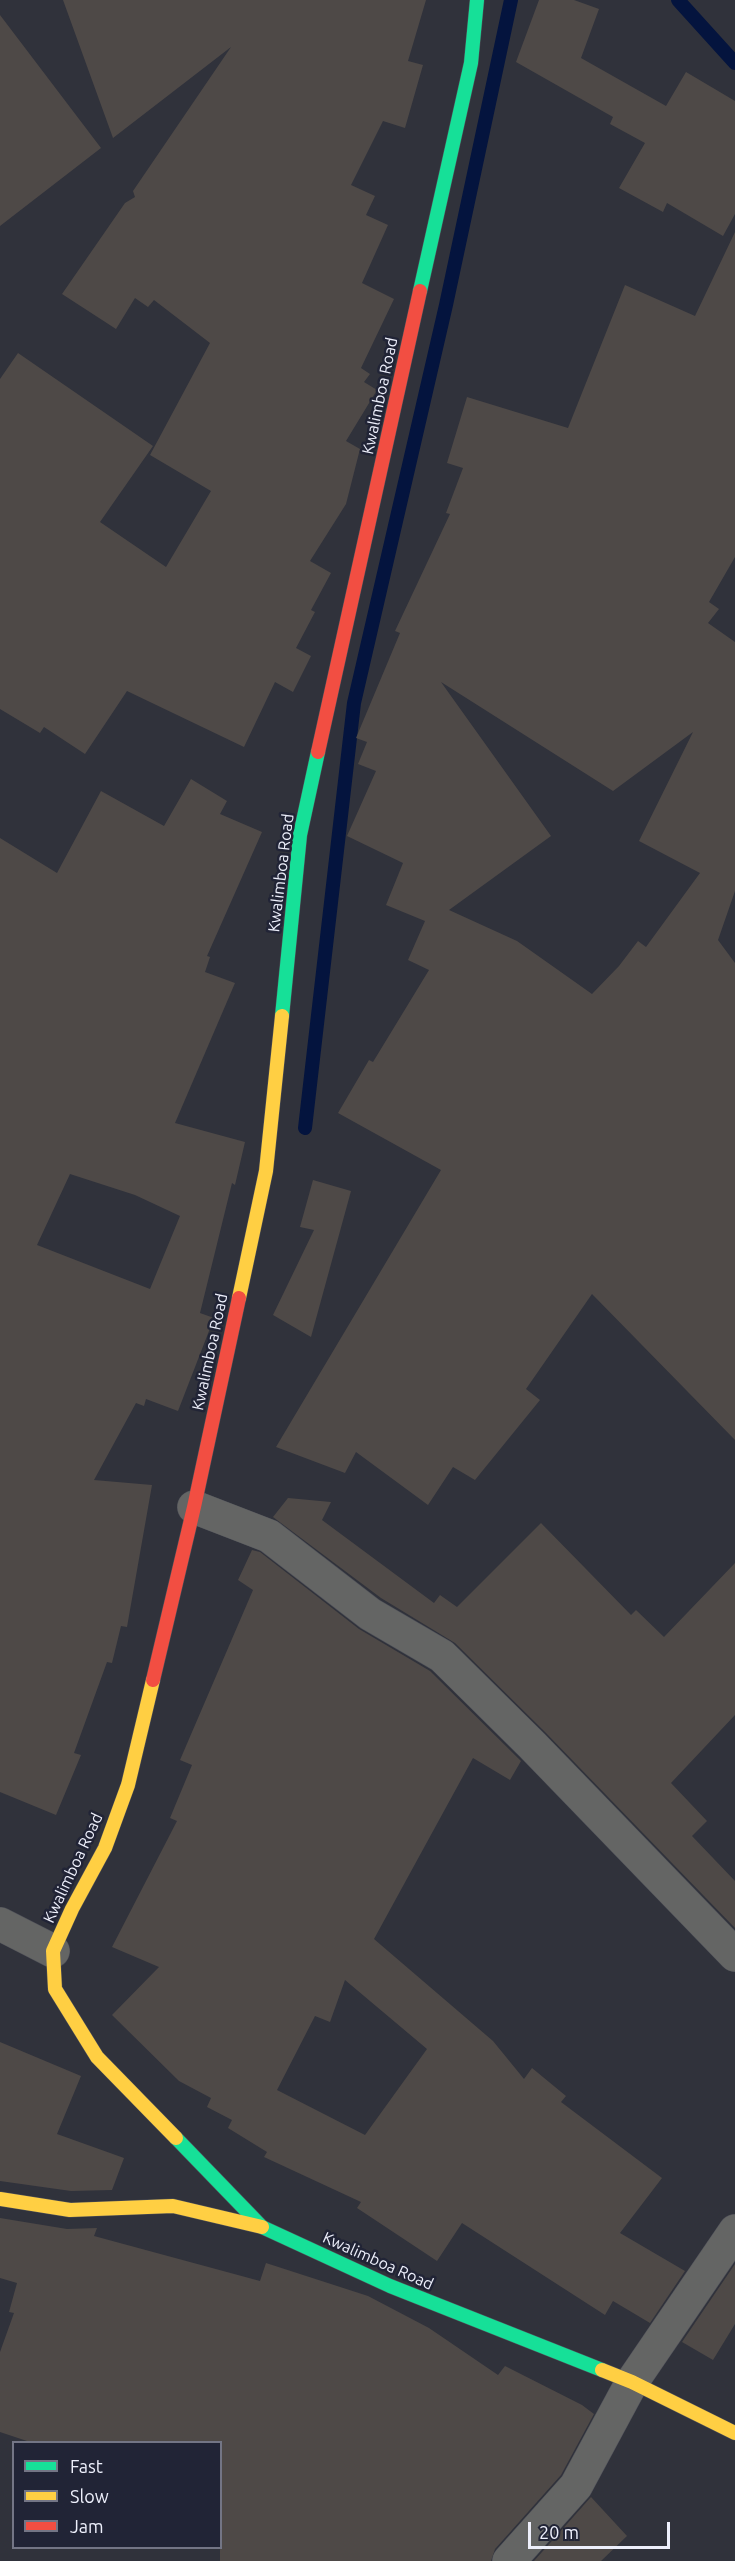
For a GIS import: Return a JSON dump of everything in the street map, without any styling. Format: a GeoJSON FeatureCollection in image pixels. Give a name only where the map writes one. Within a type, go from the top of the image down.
{"type":"FeatureCollection","features":[{"type":"Feature","properties":{"kind":"street","name":"Kwalimboa Road"},"geometry":{"type":"LineString","coordinates":[[477,0],[471,63],[300,834],[266,1171],[194,1507],[128,1785],[105,1848],[53,1951],[55,1989],[97,2057],[262,2227],[390,2286],[632,2382],[735,2433]]}},
{"type":"Feature","properties":{"kind":"street"},"geometry":{"type":"LineString","coordinates":[[194,1507],[269,1536],[370,1614],[442,1656],[532,1745],[735,1955]]}},
{"type":"Feature","properties":{"kind":"street"},"geometry":{"type":"LineString","coordinates":[[0,1924],[53,1951]]}},
{"type":"Feature","properties":{"kind":"street"},"geometry":{"type":"LineString","coordinates":[[0,2199],[70,2210],[173,2206],[262,2227]]}},
{"type":"Feature","properties":{"kind":"street"},"geometry":{"type":"LineString","coordinates":[[509,2561],[576,2486],[632,2382],[735,2231]]}},
{"type":"Feature","properties":{"kind":"building"},"geometry":{"type":"Polygon","coordinates":[[[63,0],[426,0],[408,61],[423,65],[405,128],[383,121],[351,185],[375,196],[366,215],[388,225],[362,283],[394,299],[361,368],[370,374],[364,382],[377,390],[346,441],[360,449],[346,504],[310,561],[331,573],[311,610],[315,612],[296,648],[311,656],[293,692],[275,682],[244,747],[127,691],[85,754],[44,727],[40,733],[0,709],[0,379],[18,353],[153,446],[100,522],[166,567],[211,491],[150,455],[210,343],[154,300],[148,307],[135,298],[116,329],[62,294],[125,203],[135,197],[133,191],[231,47],[113,138],[63,0]]]}},
{"type":"Feature","properties":{"kind":"building"},"geometry":{"type":"Polygon","coordinates":[[[539,0],[574,0],[599,9],[581,58],[666,106],[686,72],[735,101],[735,214],[723,236],[667,203],[663,212],[619,188],[645,143],[610,124],[613,117],[516,62],[539,0]]]}},
{"type":"Feature","properties":{"kind":"building"},"geometry":{"type":"Polygon","coordinates":[[[0,15],[101,148],[0,226],[0,15]]]}},
{"type":"Feature","properties":{"kind":"building"},"geometry":{"type":"Polygon","coordinates":[[[735,232],[735,557],[709,602],[719,609],[708,623],[735,642],[735,891],[718,940],[735,963],[735,1440],[592,1294],[526,1389],[540,1400],[475,1480],[453,1467],[428,1505],[356,1452],[345,1473],[276,1447],[441,1170],[338,1113],[369,1060],[373,1062],[429,970],[408,960],[425,921],[386,905],[403,863],[347,836],[376,771],[358,764],[367,742],[356,738],[400,633],[395,631],[450,514],[446,513],[463,468],[447,463],[467,397],[568,428],[625,285],[695,316],[735,232]],[[441,682],[551,836],[449,910],[517,941],[592,994],[619,966],[638,941],[646,947],[700,873],[639,841],[693,732],[613,791],[441,682]]]}},
{"type":"Feature","properties":{"kind":"building"},"geometry":{"type":"Polygon","coordinates":[[[191,779],[227,801],[220,814],[262,832],[207,956],[210,957],[205,972],[235,983],[175,1123],[245,1142],[235,1185],[232,1183],[200,1313],[214,1318],[178,1411],[146,1399],[144,1406],[136,1403],[94,1480],[152,1485],[127,1627],[121,1626],[112,1663],[107,1662],[74,1753],[81,1755],[56,1815],[0,1792],[0,838],[57,873],[101,791],[164,826],[191,779]],[[70,1174],[37,1245],[150,1289],[180,1216],[135,1195],[70,1174]]]}},
{"type":"Feature","properties":{"kind":"building"},"geometry":{"type":"Polygon","coordinates":[[[313,1180],[351,1191],[311,1337],[273,1315],[314,1230],[300,1227],[313,1180]]]}},
{"type":"Feature","properties":{"kind":"building"},"geometry":{"type":"Polygon","coordinates":[[[288,1498],[331,1502],[322,1520],[434,1603],[440,1595],[457,1607],[541,1523],[631,1615],[636,1610],[664,1637],[735,1563],[735,1715],[671,1783],[707,1821],[692,1836],[735,1881],[735,1928],[545,1732],[455,1643],[381,1598],[273,1517],[288,1498]]]}},
{"type":"Feature","properties":{"kind":"building"},"geometry":{"type":"Polygon","coordinates":[[[252,1550],[260,1552],[359,1629],[430,1671],[521,1761],[510,1780],[473,1758],[374,1939],[493,2041],[524,2079],[532,2068],[566,2096],[561,2102],[662,2178],[620,2233],[685,2271],[650,2323],[613,2301],[605,2315],[462,2223],[437,2261],[357,2208],[361,2202],[264,2157],[267,2152],[228,2128],[232,2120],[207,2107],[211,2098],[179,2081],[112,2015],[159,1967],[112,1947],[177,1821],[170,1818],[192,1765],[180,1760],[253,1590],[238,1580],[252,1550]],[[345,1980],[330,2022],[315,2016],[277,2090],[365,2135],[427,2049],[345,1980]]]}},
{"type":"Feature","properties":{"kind":"building"},"geometry":{"type":"Polygon","coordinates":[[[0,2042],[81,2076],[57,2134],[124,2158],[112,2190],[71,2191],[0,2181],[0,2042]]]}},
{"type":"Feature","properties":{"kind":"building"},"geometry":{"type":"Polygon","coordinates":[[[0,2218],[67,2229],[97,2228],[94,2236],[260,2281],[266,2263],[368,2296],[429,2328],[498,2375],[505,2366],[582,2405],[594,2414],[561,2475],[495,2549],[491,2561],[220,2561],[222,2441],[27,2441],[0,2432],[0,2352],[14,2313],[9,2312],[17,2283],[0,2278],[0,2218]]]}},
{"type":"Feature","properties":{"kind":"building"},"geometry":{"type":"Polygon","coordinates":[[[735,2264],[735,2324],[713,2360],[682,2342],[735,2264]]]}},
{"type":"Feature","properties":{"kind":"building"},"geometry":{"type":"Polygon","coordinates":[[[591,2497],[627,2536],[601,2561],[534,2561],[591,2497]]]}},
{"type":"Feature","properties":{"kind":"waterway"},"geometry":{"type":"LineString","coordinates":[[305,1128],[354,703],[446,305],[511,0]]}},
{"type":"Feature","properties":{"kind":"waterway"},"geometry":{"type":"LineString","coordinates":[[678,0],[735,63]]}},
{"type":"Feature","properties":{"kind":"traffic: fast"},"geometry":{"type":"LineString","coordinates":[[420,291],[471,63],[477,0]]}},
{"type":"Feature","properties":{"kind":"traffic: fast"},"geometry":{"type":"LineString","coordinates":[[282,1016],[300,835],[318,752]]}},
{"type":"Feature","properties":{"kind":"traffic: fast"},"geometry":{"type":"LineString","coordinates":[[176,2138],[262,2227],[390,2286],[602,2370]]}},
{"type":"Feature","properties":{"kind":"traffic: slow"},"geometry":{"type":"LineString","coordinates":[[239,1298],[266,1171],[282,1016]]}},
{"type":"Feature","properties":{"kind":"traffic: slow"},"geometry":{"type":"LineString","coordinates":[[153,1680],[128,1785],[105,1848],[72,1909],[53,1951],[55,1989],[97,2057],[176,2138]]}},
{"type":"Feature","properties":{"kind":"traffic: slow"},"geometry":{"type":"LineString","coordinates":[[0,2199],[70,2210],[173,2206],[262,2227]]}},
{"type":"Feature","properties":{"kind":"traffic: slow"},"geometry":{"type":"LineString","coordinates":[[602,2370],[632,2382],[735,2433]]}},
{"type":"Feature","properties":{"kind":"traffic: jam"},"geometry":{"type":"LineString","coordinates":[[318,752],[420,291]]}},
{"type":"Feature","properties":{"kind":"traffic: jam"},"geometry":{"type":"LineString","coordinates":[[153,1680],[194,1507],[239,1298]]}}]}
